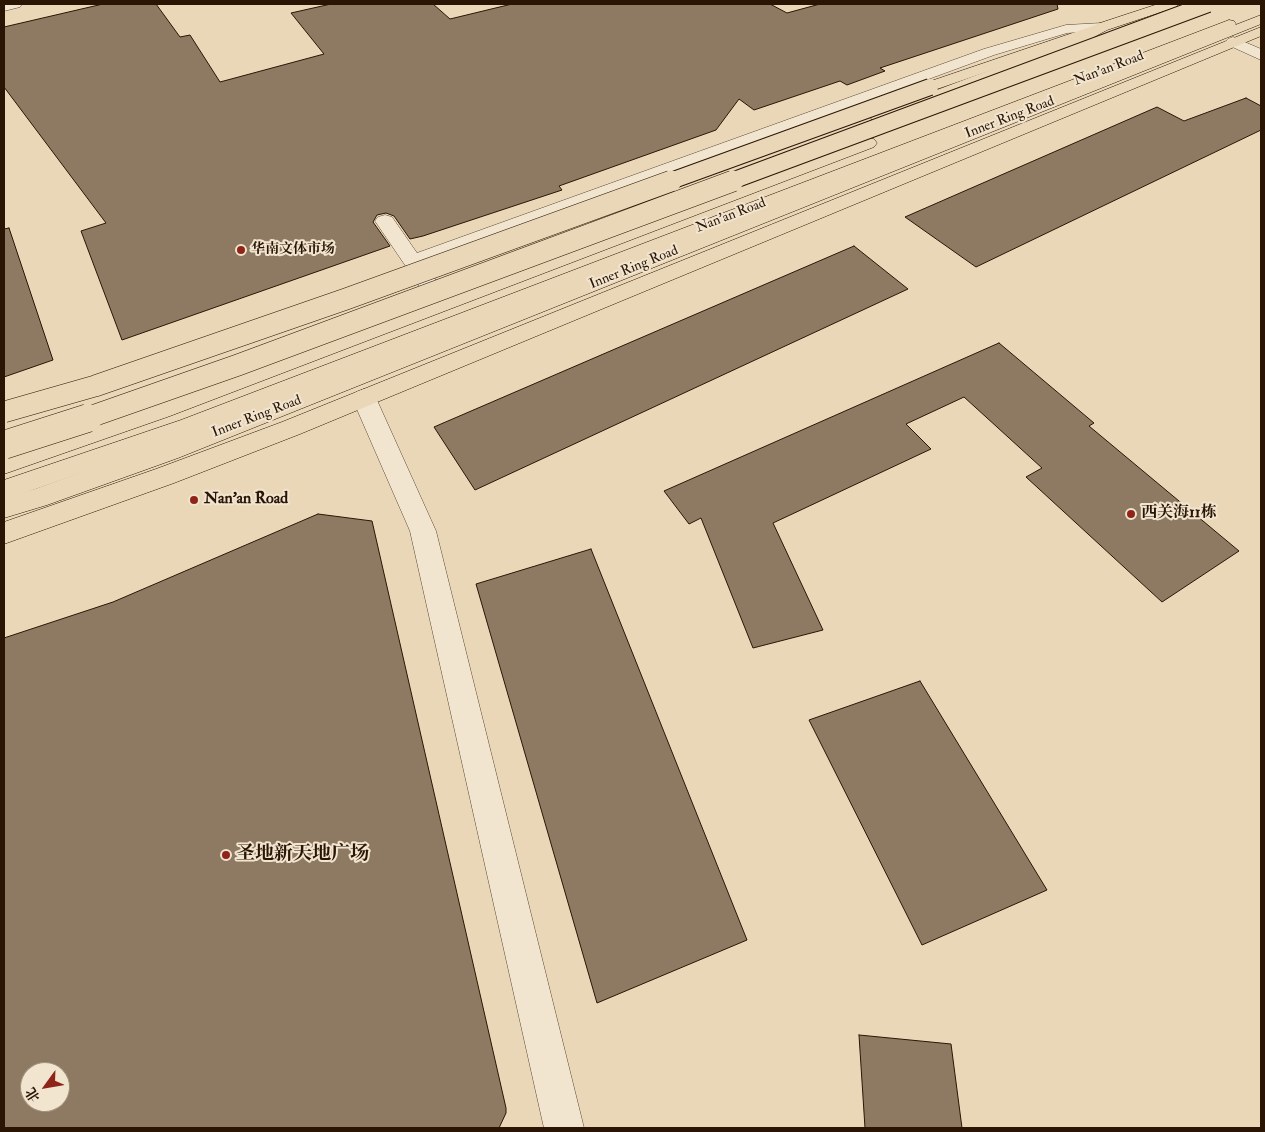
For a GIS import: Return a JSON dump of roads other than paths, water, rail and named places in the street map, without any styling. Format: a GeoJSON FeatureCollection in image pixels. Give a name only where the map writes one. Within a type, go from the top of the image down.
{"type":"FeatureCollection","features":[{"type":"Feature","properties":{"kind":"main road"},"geometry":{"type":"LineString","coordinates":[[4,412],[96,386],[346,299],[934,85],[1171,4]]}},
{"type":"Feature","properties":{"kind":"main road"},"geometry":{"type":"LineString","coordinates":[[4,445],[79,422],[238,365],[1216,6]]}},
{"type":"Feature","properties":{"kind":"main road","name":"Nan'an Road"},"geometry":{"type":"LineString","coordinates":[[4,464],[162,410],[1095,57],[1216,6]]}},
{"type":"Feature","properties":{"kind":"main road"},"geometry":{"type":"LineString","coordinates":[[4,533],[165,476],[364,398],[1233,42],[1258,25]]}},
{"type":"Feature","properties":{"kind":"main road","name":"Nan'an Road"},"geometry":{"type":"LineString","coordinates":[[4,490],[190,426],[1258,25]]}},
{"type":"Feature","properties":{"kind":"main road","name":"Inner Ring Road"},"geometry":{"type":"LineString","coordinates":[[4,508],[38,498],[169,451],[1258,25]]}},
{"type":"Feature","properties":{"kind":"main road"},"geometry":{"type":"LineString","coordinates":[[1095,57],[1102,27]]}},
{"type":"Feature","properties":{"kind":"main road"},"geometry":{"type":"LineString","coordinates":[[4,436],[244,357],[432,288],[1057,51],[1102,27]]}},
{"type":"Feature","properties":{"kind":"main road"},"geometry":{"type":"LineString","coordinates":[[716,179],[789,173]]}},
{"type":"Feature","properties":{"kind":"street"},"geometry":{"type":"LineString","coordinates":[[4,7],[14,4]]}},
{"type":"Feature","properties":{"kind":"street"},"geometry":{"type":"LineString","coordinates":[[413,261],[989,52],[1066,28],[1102,27]]}},
{"type":"Feature","properties":{"kind":"street"},"geometry":{"type":"LineString","coordinates":[[1233,42],[1261,55]]}},
{"type":"Feature","properties":{"kind":"street"},"geometry":{"type":"LineString","coordinates":[[385,221],[432,288]]}},
{"type":"Feature","properties":{"kind":"street"},"geometry":{"type":"LineString","coordinates":[[364,398],[423,531],[564,1128]]}},
{"type":"Feature","properties":{"kind":"place","name":"华南文体市场"},"geometry":{"type":"Point","coordinates":[241,250]}},
{"type":"Feature","properties":{"kind":"place","name":"Nan'an Road"},"geometry":{"type":"Point","coordinates":[194,500]}},
{"type":"Feature","properties":{"kind":"place","name":"西关海11栋"},"geometry":{"type":"Point","coordinates":[1131,514]}},
{"type":"Feature","properties":{"kind":"place","name":"圣地新天地广场"},"geometry":{"type":"Point","coordinates":[226,855]}}]}
